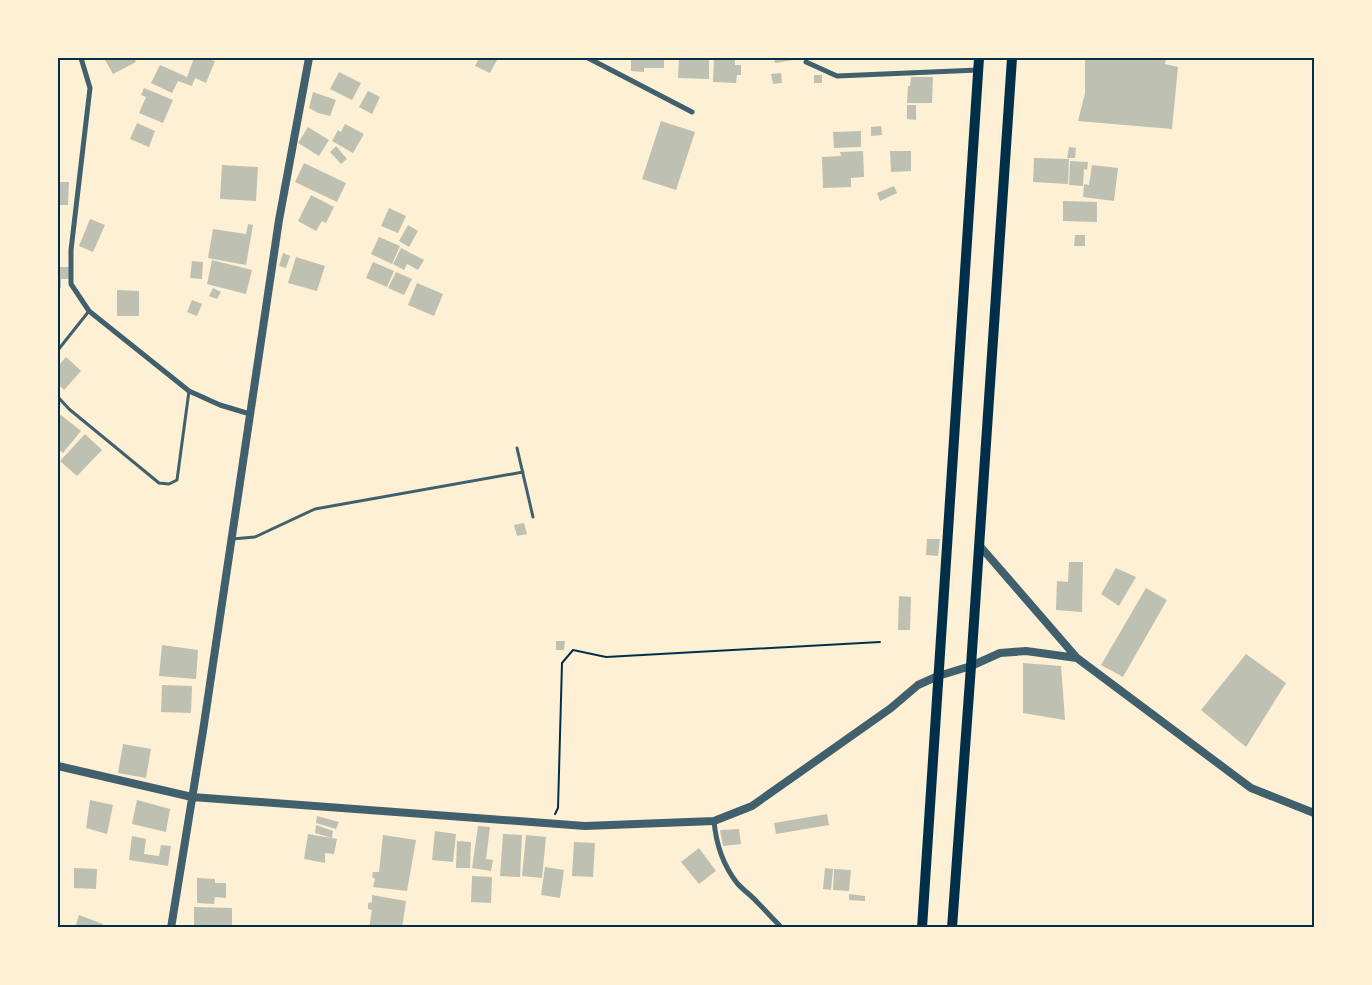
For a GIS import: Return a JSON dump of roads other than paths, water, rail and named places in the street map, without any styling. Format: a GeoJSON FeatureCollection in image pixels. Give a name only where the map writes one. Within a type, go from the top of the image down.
{"type":"FeatureCollection","features":[{"type":"Feature","properties":{"kind":"highway"},"geometry":{"type":"LineString","coordinates":[[922,928],[979,58]]}},
{"type":"Feature","properties":{"kind":"highway"},"geometry":{"type":"LineString","coordinates":[[952,928],[1012,58]]}},
{"type":"Feature","properties":{"kind":"street"},"geometry":{"type":"LineString","coordinates":[[81,58],[90,88],[71,250],[71,284],[89,311],[189,391],[220,405],[250,414]]}},
{"type":"Feature","properties":{"kind":"street"},"geometry":{"type":"LineString","coordinates":[[171,928],[232,539],[279,220],[308,58]]}},
{"type":"Feature","properties":{"kind":"street"},"geometry":{"type":"LineString","coordinates":[[588,58],[692,112]]}},
{"type":"Feature","properties":{"kind":"street"},"geometry":{"type":"LineString","coordinates":[[806,62],[837,76],[978,70]]}},
{"type":"Feature","properties":{"kind":"street"},"geometry":{"type":"LineString","coordinates":[[979,545],[1078,658],[1251,788],[1314,813]]}},
{"type":"Feature","properties":{"kind":"street"},"geometry":{"type":"LineString","coordinates":[[58,766],[192,797],[585,826],[714,821],[752,806],[891,708],[918,685],[938,676],[971,666],[1000,653],[1026,652],[1078,658]]}},
{"type":"Feature","properties":{"kind":"street"},"geometry":{"type":"LineString","coordinates":[[714,821],[720,852],[730,873],[782,928]]}},
{"type":"Feature","properties":{"kind":"lane"},"geometry":{"type":"LineString","coordinates":[[58,350],[89,311]]}},
{"type":"Feature","properties":{"kind":"lane"},"geometry":{"type":"LineString","coordinates":[[58,397],[69,409],[159,483],[168,484],[177,480],[189,391]]}},
{"type":"Feature","properties":{"kind":"lane"},"geometry":{"type":"LineString","coordinates":[[516,448],[533,517]]}},
{"type":"Feature","properties":{"kind":"lane"},"geometry":{"type":"LineString","coordinates":[[232,539],[255,536],[314,509],[523,472]]}}]}
